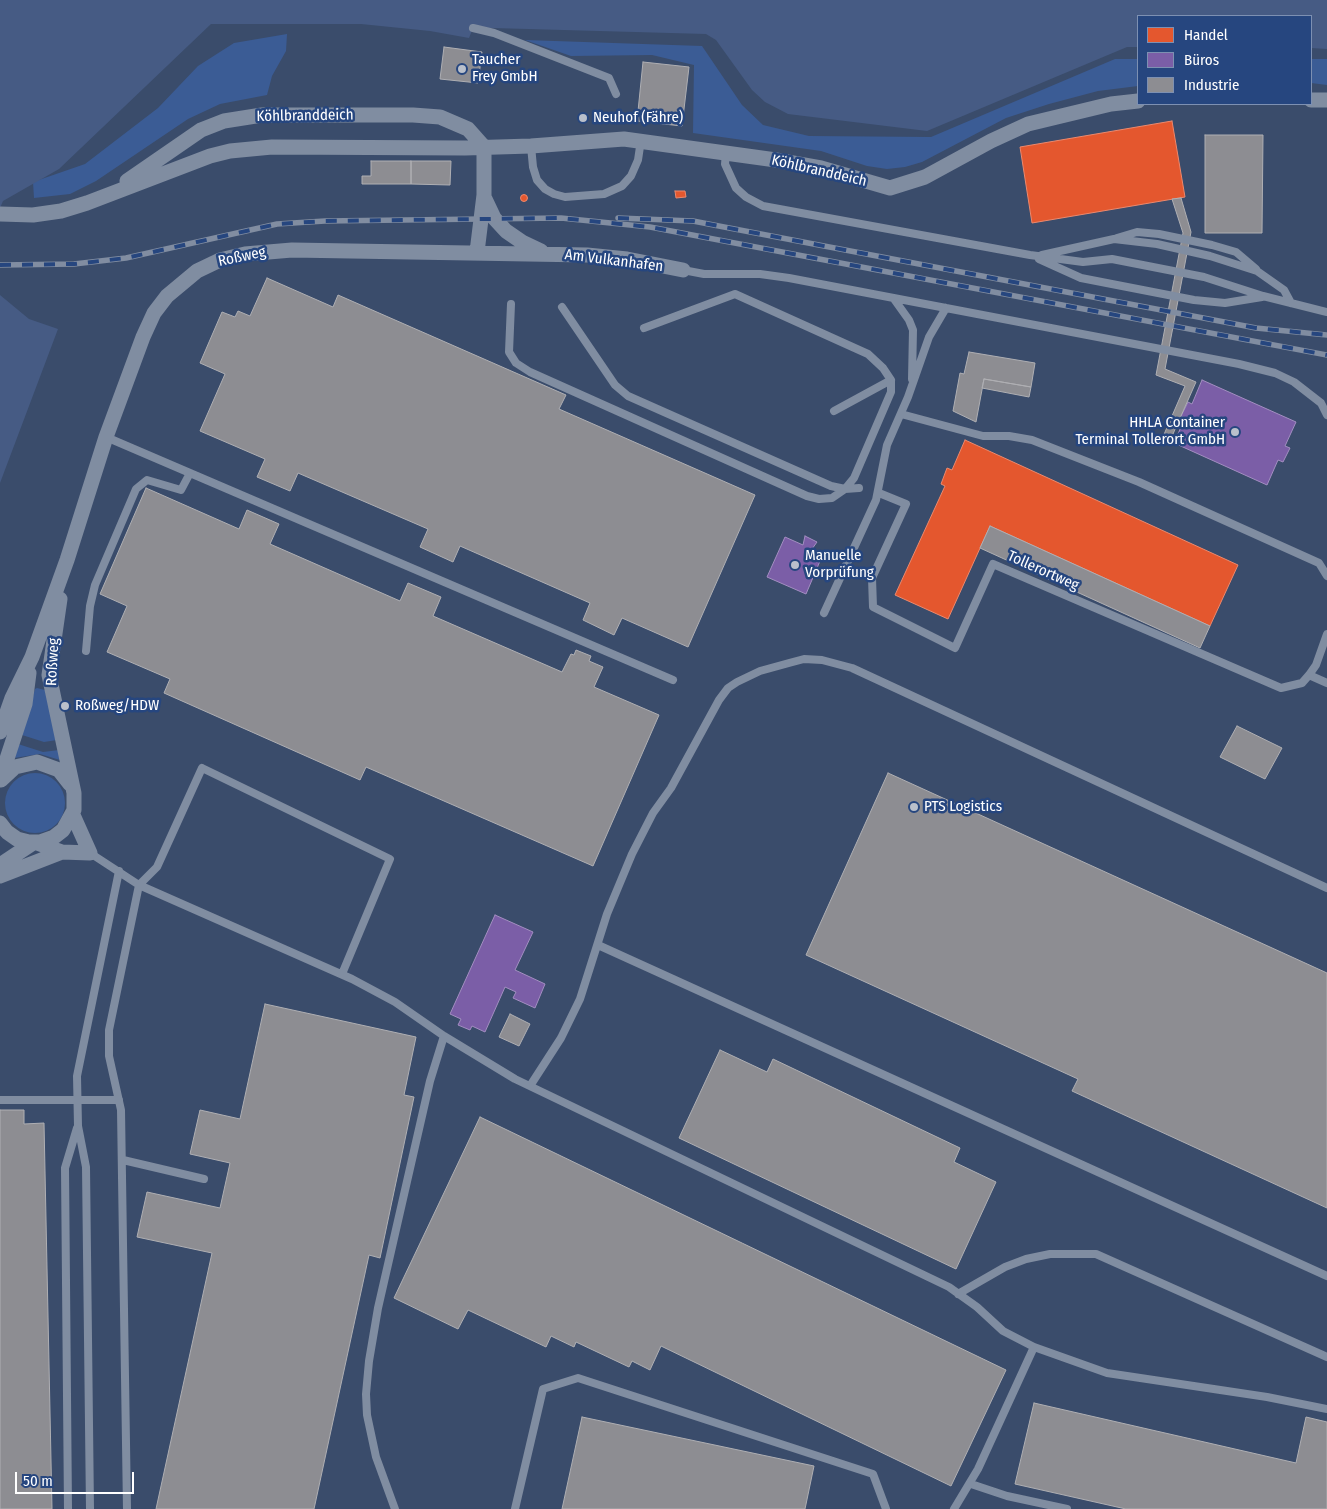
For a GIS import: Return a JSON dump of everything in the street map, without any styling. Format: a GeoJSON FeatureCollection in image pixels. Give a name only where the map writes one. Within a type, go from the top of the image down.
{"type":"FeatureCollection","features":[{"type":"Feature","properties":{"kind":"street"},"geometry":{"type":"LineString","coordinates":[[1312,100],[1327,100]]}},
{"type":"Feature","properties":{"kind":"street","name":"Köhlbranddeich"},"geometry":{"type":"LineString","coordinates":[[5,214],[33,215],[61,211],[108,196],[210,156],[250,149],[531,146],[595,140],[641,140],[821,168],[890,188],[925,177],[991,141],[1028,124],[1111,104],[1137,101]]}},
{"type":"Feature","properties":{"kind":"street","name":"Köhlbranddeich"},"geometry":{"type":"LineString","coordinates":[[108,196],[169,150],[201,130],[224,121],[262,114],[412,115],[440,117],[468,130],[484,147]]}},
{"type":"Feature","properties":{"kind":"street"},"geometry":{"type":"LineString","coordinates":[[477,252],[484,195],[484,147]]}},
{"type":"Feature","properties":{"kind":"street","name":"Am Vulkanhafen"},"geometry":{"type":"LineString","coordinates":[[484,195],[494,218],[506,231],[522,242],[546,253]]}},
{"type":"Feature","properties":{"kind":"street","name":"Roßweg"},"geometry":{"type":"LineString","coordinates":[[0,732],[12,698],[32,657],[132,362],[154,313],[166,296],[182,281],[210,264],[245,254],[282,250],[477,252]]}},
{"type":"Feature","properties":{"kind":"street","name":"Am Vulkanhafen"},"geometry":{"type":"LineString","coordinates":[[477,252],[546,253],[627,259],[683,270]]}},
{"type":"Feature","properties":{"kind":"street","name":"Roßweg"},"geometry":{"type":"LineString","coordinates":[[66,560],[50,655],[49,676],[74,793],[73,815],[90,853]]}},
{"type":"Feature","properties":{"kind":"street","name":"Roßweg"},"geometry":{"type":"LineString","coordinates":[[0,781],[24,704],[32,657]]}},
{"type":"Feature","properties":{"kind":"street","name":"Roßweg"},"geometry":{"type":"LineString","coordinates":[[0,781],[18,765],[30,762],[41,763],[52,766],[62,773],[74,793]]}},
{"type":"Feature","properties":{"kind":"street"},"geometry":{"type":"LineString","coordinates":[[0,864],[35,843],[57,835],[68,825],[73,815]]}},
{"type":"Feature","properties":{"kind":"street"},"geometry":{"type":"LineString","coordinates":[[0,823],[14,837],[62,852],[90,853]]}},
{"type":"Feature","properties":{"kind":"street"},"geometry":{"type":"LineString","coordinates":[[0,876],[62,852]]}},
{"type":"Feature","properties":{"kind":"lane"},"geometry":{"type":"LineString","coordinates":[[473,28],[494,33],[610,78],[616,94]]}},
{"type":"Feature","properties":{"kind":"lane"},"geometry":{"type":"LineString","coordinates":[[531,146],[533,167],[537,180],[545,189],[565,197],[604,194],[622,186],[632,176],[638,160],[641,140]]}},
{"type":"Feature","properties":{"kind":"lane"},"geometry":{"type":"LineString","coordinates":[[726,153],[725,164],[736,188],[746,197],[763,206],[1030,255],[1083,262],[1112,259],[1204,277],[1263,296],[1327,312]]}},
{"type":"Feature","properties":{"kind":"lane"},"geometry":{"type":"LineString","coordinates":[[1030,255],[1114,240],[1137,232],[1159,234],[1212,244],[1236,252],[1257,271],[1284,290],[1292,303]]}},
{"type":"Feature","properties":{"kind":"lane"},"geometry":{"type":"LineString","coordinates":[[1030,255],[1081,278],[1194,300],[1225,303],[1263,296]]}},
{"type":"Feature","properties":{"kind":"lane"},"geometry":{"type":"LineString","coordinates":[[683,270],[704,274],[760,274],[946,308],[1275,373],[1309,392],[1321,403],[1327,415]]}},
{"type":"Feature","properties":{"kind":"lane"},"geometry":{"type":"LineString","coordinates":[[511,304],[509,352],[516,363],[530,372],[807,496],[819,499],[832,498],[845,489],[854,478],[891,392],[890,380],[884,368],[868,354],[736,294],[644,328]]}},
{"type":"Feature","properties":{"kind":"lane"},"geometry":{"type":"LineString","coordinates":[[894,299],[909,320],[913,330],[912,383]]}},
{"type":"Feature","properties":{"kind":"lane"},"geometry":{"type":"LineString","coordinates":[[562,307],[615,385],[628,396],[831,486],[845,489],[859,488]]}},
{"type":"Feature","properties":{"kind":"lane"},"geometry":{"type":"LineString","coordinates":[[824,613],[878,493],[886,450],[929,337],[946,308]]}},
{"type":"Feature","properties":{"kind":"lane"},"geometry":{"type":"LineString","coordinates":[[834,411],[890,380]]}},
{"type":"Feature","properties":{"kind":"lane"},"geometry":{"type":"LineString","coordinates":[[901,414],[983,436],[1009,436],[1032,440],[1139,482],[1319,563],[1327,576]]}},
{"type":"Feature","properties":{"kind":"lane"},"geometry":{"type":"LineString","coordinates":[[106,438],[674,680]]}},
{"type":"Feature","properties":{"kind":"lane"},"geometry":{"type":"LineString","coordinates":[[86,651],[90,606],[95,585],[136,489],[147,480],[181,490],[190,473]]}},
{"type":"Feature","properties":{"kind":"lane","name":"Tollerortweg"},"geometry":{"type":"LineString","coordinates":[[878,493],[906,504],[872,578],[873,607],[955,648],[993,564],[1281,688],[1302,683],[1309,674]]}},
{"type":"Feature","properties":{"kind":"lane"},"geometry":{"type":"LineString","coordinates":[[1327,634],[1316,665],[1309,674],[1327,683]]}},
{"type":"Feature","properties":{"kind":"lane"},"geometry":{"type":"LineString","coordinates":[[530,1086],[549,1058],[571,1019],[610,906],[632,854],[653,813],[671,788],[724,694],[732,685],[754,673],[810,659],[835,662],[852,668],[1327,888]]}},
{"type":"Feature","properties":{"kind":"lane"},"geometry":{"type":"LineString","coordinates":[[127,1509],[123,1160],[119,1100],[109,1056],[109,1030],[139,885],[157,867],[202,768],[390,859],[342,974]]}},
{"type":"Feature","properties":{"kind":"lane"},"geometry":{"type":"LineString","coordinates":[[90,853],[139,885],[342,974],[395,1002],[444,1036],[502,1072],[958,1294],[977,1307],[1003,1331],[1034,1347],[1107,1373],[1267,1397],[1327,1410]]}},
{"type":"Feature","properties":{"kind":"lane"},"geometry":{"type":"LineString","coordinates":[[90,1509],[86,1167],[78,1126],[77,1076],[119,871]]}},
{"type":"Feature","properties":{"kind":"lane"},"geometry":{"type":"LineString","coordinates":[[598,945],[1327,1276]]}},
{"type":"Feature","properties":{"kind":"lane"},"geometry":{"type":"LineString","coordinates":[[395,1509],[376,1457],[367,1415],[366,1394],[369,1361],[378,1308],[430,1081],[444,1036]]}},
{"type":"Feature","properties":{"kind":"lane"},"geometry":{"type":"LineString","coordinates":[[0,1100],[119,1100]]}},
{"type":"Feature","properties":{"kind":"lane"},"geometry":{"type":"LineString","coordinates":[[68,1509],[64,1168],[78,1126]]}},
{"type":"Feature","properties":{"kind":"lane"},"geometry":{"type":"LineString","coordinates":[[123,1160],[204,1178]]}},
{"type":"Feature","properties":{"kind":"lane"},"geometry":{"type":"LineString","coordinates":[[958,1294],[1005,1267],[1026,1259],[1050,1254],[1096,1254],[1327,1357]]}},
{"type":"Feature","properties":{"kind":"lane"},"geometry":{"type":"LineString","coordinates":[[954,1509],[971,1484],[1034,1347]]}},
{"type":"Feature","properties":{"kind":"lane"},"geometry":{"type":"LineString","coordinates":[[515,1509],[543,1389],[578,1378],[873,1474],[886,1509]]}},
{"type":"Feature","properties":{"kind":"lane"},"geometry":{"type":"LineString","coordinates":[[971,1484],[1007,1496],[1067,1509]]}},
{"type":"Feature","properties":{"kind":"shaded area"},"geometry":{"type":"Polygon","coordinates":[[[0,0],[1327,0],[1327,49],[1312,48],[1312,15],[1137,15],[1137,47],[1127,47],[927,131],[788,114],[765,102],[752,90],[716,40],[706,34],[473,28],[469,38],[430,31],[361,24],[211,24],[59,169],[3,201],[0,208],[0,0]]]}},
{"type":"Feature","properties":{"kind":"shaded area"},"geometry":{"type":"Polygon","coordinates":[[[287,34],[286,51],[272,76],[267,95],[220,104],[188,119],[96,181],[70,194],[34,198],[33,182],[85,164],[158,108],[198,66],[234,43],[287,34]]]}},
{"type":"Feature","properties":{"kind":"shaded area"},"geometry":{"type":"Polygon","coordinates":[[[525,40],[702,46],[742,105],[763,125],[809,136],[931,137],[1115,59],[1137,59],[1137,86],[1098,91],[1006,118],[922,162],[905,167],[887,169],[867,166],[821,151],[693,133],[694,65],[652,55],[571,56],[525,40]]]}},
{"type":"Feature","properties":{"kind":"shaded area"},"geometry":{"type":"Polygon","coordinates":[[[1312,59],[1327,59],[1327,85],[1312,83],[1312,59]]]}},
{"type":"Feature","properties":{"kind":"shaded area"},"geometry":{"type":"Polygon","coordinates":[[[0,295],[29,319],[58,329],[0,483],[0,295]]]}},
{"type":"Feature","properties":{"kind":"shaded area"},"geometry":{"type":"Polygon","coordinates":[[[35,689],[45,690],[57,740],[44,742],[22,735],[35,689]]]}},
{"type":"Feature","properties":{"kind":"shaded area"},"geometry":{"type":"Polygon","coordinates":[[[18,744],[43,752],[59,750],[60,760],[40,754],[14,758],[18,744]]]}},
{"type":"Feature","properties":{"kind":"shaded area"},"geometry":{"type":"Polygon","coordinates":[[[35,773],[51,778],[56,782],[60,787],[65,803],[60,819],[56,824],[51,828],[35,833],[19,828],[14,824],[10,819],[5,803],[10,787],[14,782],[19,778],[35,773]]]}},
{"type":"Feature","properties":{"kind":"building: Handel"},"geometry":{"type":"Polygon","coordinates":[[[1172,121],[1185,197],[1032,223],[1020,147],[1172,121]]]}},
{"type":"Feature","properties":{"kind":"building: Handel"},"geometry":{"type":"Polygon","coordinates":[[[675,191],[685,191],[686,197],[676,198],[675,191]]]}},
{"type":"Feature","properties":{"kind":"building: Handel"},"geometry":{"type":"Polygon","coordinates":[[[524,194],[528,198],[524,202],[520,198],[524,194]]]}},
{"type":"Feature","properties":{"kind":"building: Handel"},"geometry":{"type":"Polygon","coordinates":[[[965,440],[1238,565],[1210,626],[990,526],[948,619],[895,595],[945,486],[941,484],[947,468],[952,470],[965,440]]]}},
{"type":"Feature","properties":{"kind":"building: Büros","name":"HHLA Container Terminal Tollerort GmbH"},"geometry":{"type":"Polygon","coordinates":[[[1202,380],[1296,422],[1285,446],[1290,448],[1283,462],[1278,460],[1267,485],[1174,443],[1185,418],[1181,416],[1188,402],[1192,404],[1202,380]]]}},
{"type":"Feature","properties":{"kind":"building: Büros","name":"Manuelle Vorprüfung"},"geometry":{"type":"Polygon","coordinates":[[[805,536],[817,542],[812,549],[823,554],[806,594],[767,577],[785,537],[803,545],[805,536]]]}},
{"type":"Feature","properties":{"kind":"building: Büros"},"geometry":{"type":"Polygon","coordinates":[[[495,915],[533,932],[515,970],[545,984],[535,1008],[513,998],[516,992],[505,987],[485,1032],[472,1026],[470,1030],[458,1025],[461,1019],[450,1014],[495,915]]]}},
{"type":"Feature","properties":{"kind":"building: Industrie"},"geometry":{"type":"Polygon","coordinates":[[[444,47],[482,52],[478,83],[440,79],[444,47]]]}},
{"type":"Feature","properties":{"kind":"building: Industrie"},"geometry":{"type":"Polygon","coordinates":[[[643,62],[689,67],[682,126],[637,121],[643,62]]]}},
{"type":"Feature","properties":{"kind":"building: Industrie"},"geometry":{"type":"Polygon","coordinates":[[[1205,135],[1263,135],[1262,233],[1205,233],[1205,135]]]}},
{"type":"Feature","properties":{"kind":"building: Industrie"},"geometry":{"type":"Polygon","coordinates":[[[371,161],[411,161],[411,184],[362,184],[362,176],[371,176],[371,161]]]}},
{"type":"Feature","properties":{"kind":"building: Industrie"},"geometry":{"type":"Polygon","coordinates":[[[411,161],[451,161],[450,185],[411,184],[411,161]]]}},
{"type":"Feature","properties":{"kind":"building: Industrie"},"geometry":{"type":"Polygon","coordinates":[[[1181,198],[1191,232],[1165,369],[1196,382],[1169,443],[1162,439],[1185,386],[1156,375],[1183,233],[1172,199],[1181,198]]]}},
{"type":"Feature","properties":{"kind":"building: Industrie"},"geometry":{"type":"Polygon","coordinates":[[[267,278],[333,307],[338,295],[566,395],[559,409],[755,495],[688,647],[622,618],[614,635],[583,620],[590,603],[460,546],[453,562],[420,547],[428,529],[298,473],[290,491],[257,477],[265,459],[200,431],[225,374],[200,363],[222,312],[235,317],[238,311],[250,316],[267,278]]]}},
{"type":"Feature","properties":{"kind":"building: Industrie"},"geometry":{"type":"Polygon","coordinates":[[[969,352],[1035,363],[1031,387],[984,379],[976,422],[953,411],[960,373],[964,374],[969,352]]]}},
{"type":"Feature","properties":{"kind":"building: Industrie"},"geometry":{"type":"Polygon","coordinates":[[[984,379],[1031,387],[1029,397],[982,388],[984,379]]]}},
{"type":"Feature","properties":{"kind":"building: Industrie"},"geometry":{"type":"Polygon","coordinates":[[[146,488],[239,529],[247,510],[279,524],[270,544],[400,601],[408,583],[441,597],[433,616],[562,672],[571,654],[574,655],[576,650],[591,656],[589,661],[603,667],[594,687],[659,715],[593,866],[366,767],[360,780],[164,693],[170,679],[107,652],[127,606],[100,594],[146,488]]]}},
{"type":"Feature","properties":{"kind":"building: Industrie"},"geometry":{"type":"Polygon","coordinates":[[[990,526],[1210,626],[1200,648],[980,548],[990,526]]]}},
{"type":"Feature","properties":{"kind":"building: Industrie"},"geometry":{"type":"Polygon","coordinates":[[[1237,726],[1282,748],[1265,779],[1220,757],[1237,726]]]}},
{"type":"Feature","properties":{"kind":"building: Industrie"},"geometry":{"type":"Polygon","coordinates":[[[888,773],[1327,973],[1327,1208],[1072,1091],[1078,1079],[806,955],[888,773]]]}},
{"type":"Feature","properties":{"kind":"building: Industrie"},"geometry":{"type":"Polygon","coordinates":[[[265,1004],[416,1037],[404,1095],[414,1097],[380,1258],[369,1255],[314,1509],[156,1509],[212,1253],[137,1237],[147,1192],[220,1208],[230,1163],[190,1154],[200,1110],[240,1119],[265,1004]]]}},
{"type":"Feature","properties":{"kind":"building: Industrie"},"geometry":{"type":"Polygon","coordinates":[[[510,1014],[530,1024],[519,1046],[499,1037],[510,1014]]]}},
{"type":"Feature","properties":{"kind":"building: Industrie"},"geometry":{"type":"Polygon","coordinates":[[[720,1050],[767,1072],[773,1059],[960,1148],[954,1162],[996,1182],[956,1269],[679,1138],[720,1050]]]}},
{"type":"Feature","properties":{"kind":"building: Industrie"},"geometry":{"type":"Polygon","coordinates":[[[0,1110],[24,1110],[24,1124],[44,1123],[52,1509],[0,1509],[0,1110]]]}},
{"type":"Feature","properties":{"kind":"building: Industrie"},"geometry":{"type":"Polygon","coordinates":[[[480,1117],[1006,1370],[951,1486],[661,1346],[650,1370],[632,1361],[629,1367],[576,1342],[574,1347],[551,1336],[546,1347],[468,1310],[458,1329],[394,1298],[480,1117]]]}},
{"type":"Feature","properties":{"kind":"building: Industrie"},"geometry":{"type":"Polygon","coordinates":[[[1034,1403],[1296,1463],[1306,1417],[1327,1422],[1327,1509],[1126,1509],[1015,1484],[1034,1403]]]}},
{"type":"Feature","properties":{"kind":"building: Industrie"},"geometry":{"type":"Polygon","coordinates":[[[582,1417],[814,1466],[805,1509],[562,1509],[582,1417]]]}},
{"type":"Feature","properties":{"kind":"railway"},"geometry":{"type":"LineString","coordinates":[[0,265],[74,264],[126,258],[277,224],[325,221],[561,218],[650,227],[1327,355]]}},
{"type":"Feature","properties":{"kind":"railway"},"geometry":{"type":"LineString","coordinates":[[618,218],[693,221],[1256,328],[1327,335]]}},
{"type":"Feature","properties":{"kind":"place","name":"Taucher Frey GmbH"},"geometry":{"type":"Point","coordinates":[462,69]}},
{"type":"Feature","properties":{"kind":"place","name":"Neuhof (Fähre)"},"geometry":{"type":"Point","coordinates":[583,118]}},
{"type":"Feature","properties":{"kind":"place","name":"HHLA Container Terminal Tollerort GmbH"},"geometry":{"type":"Point","coordinates":[1235,432]}},
{"type":"Feature","properties":{"kind":"place","name":"Manuelle Vorprüfung"},"geometry":{"type":"Point","coordinates":[795,565]}},
{"type":"Feature","properties":{"kind":"place","name":"Roßweg/HDW"},"geometry":{"type":"Point","coordinates":[65,706]}},
{"type":"Feature","properties":{"kind":"place","name":"PTS Logistics"},"geometry":{"type":"Point","coordinates":[914,807]}}]}
